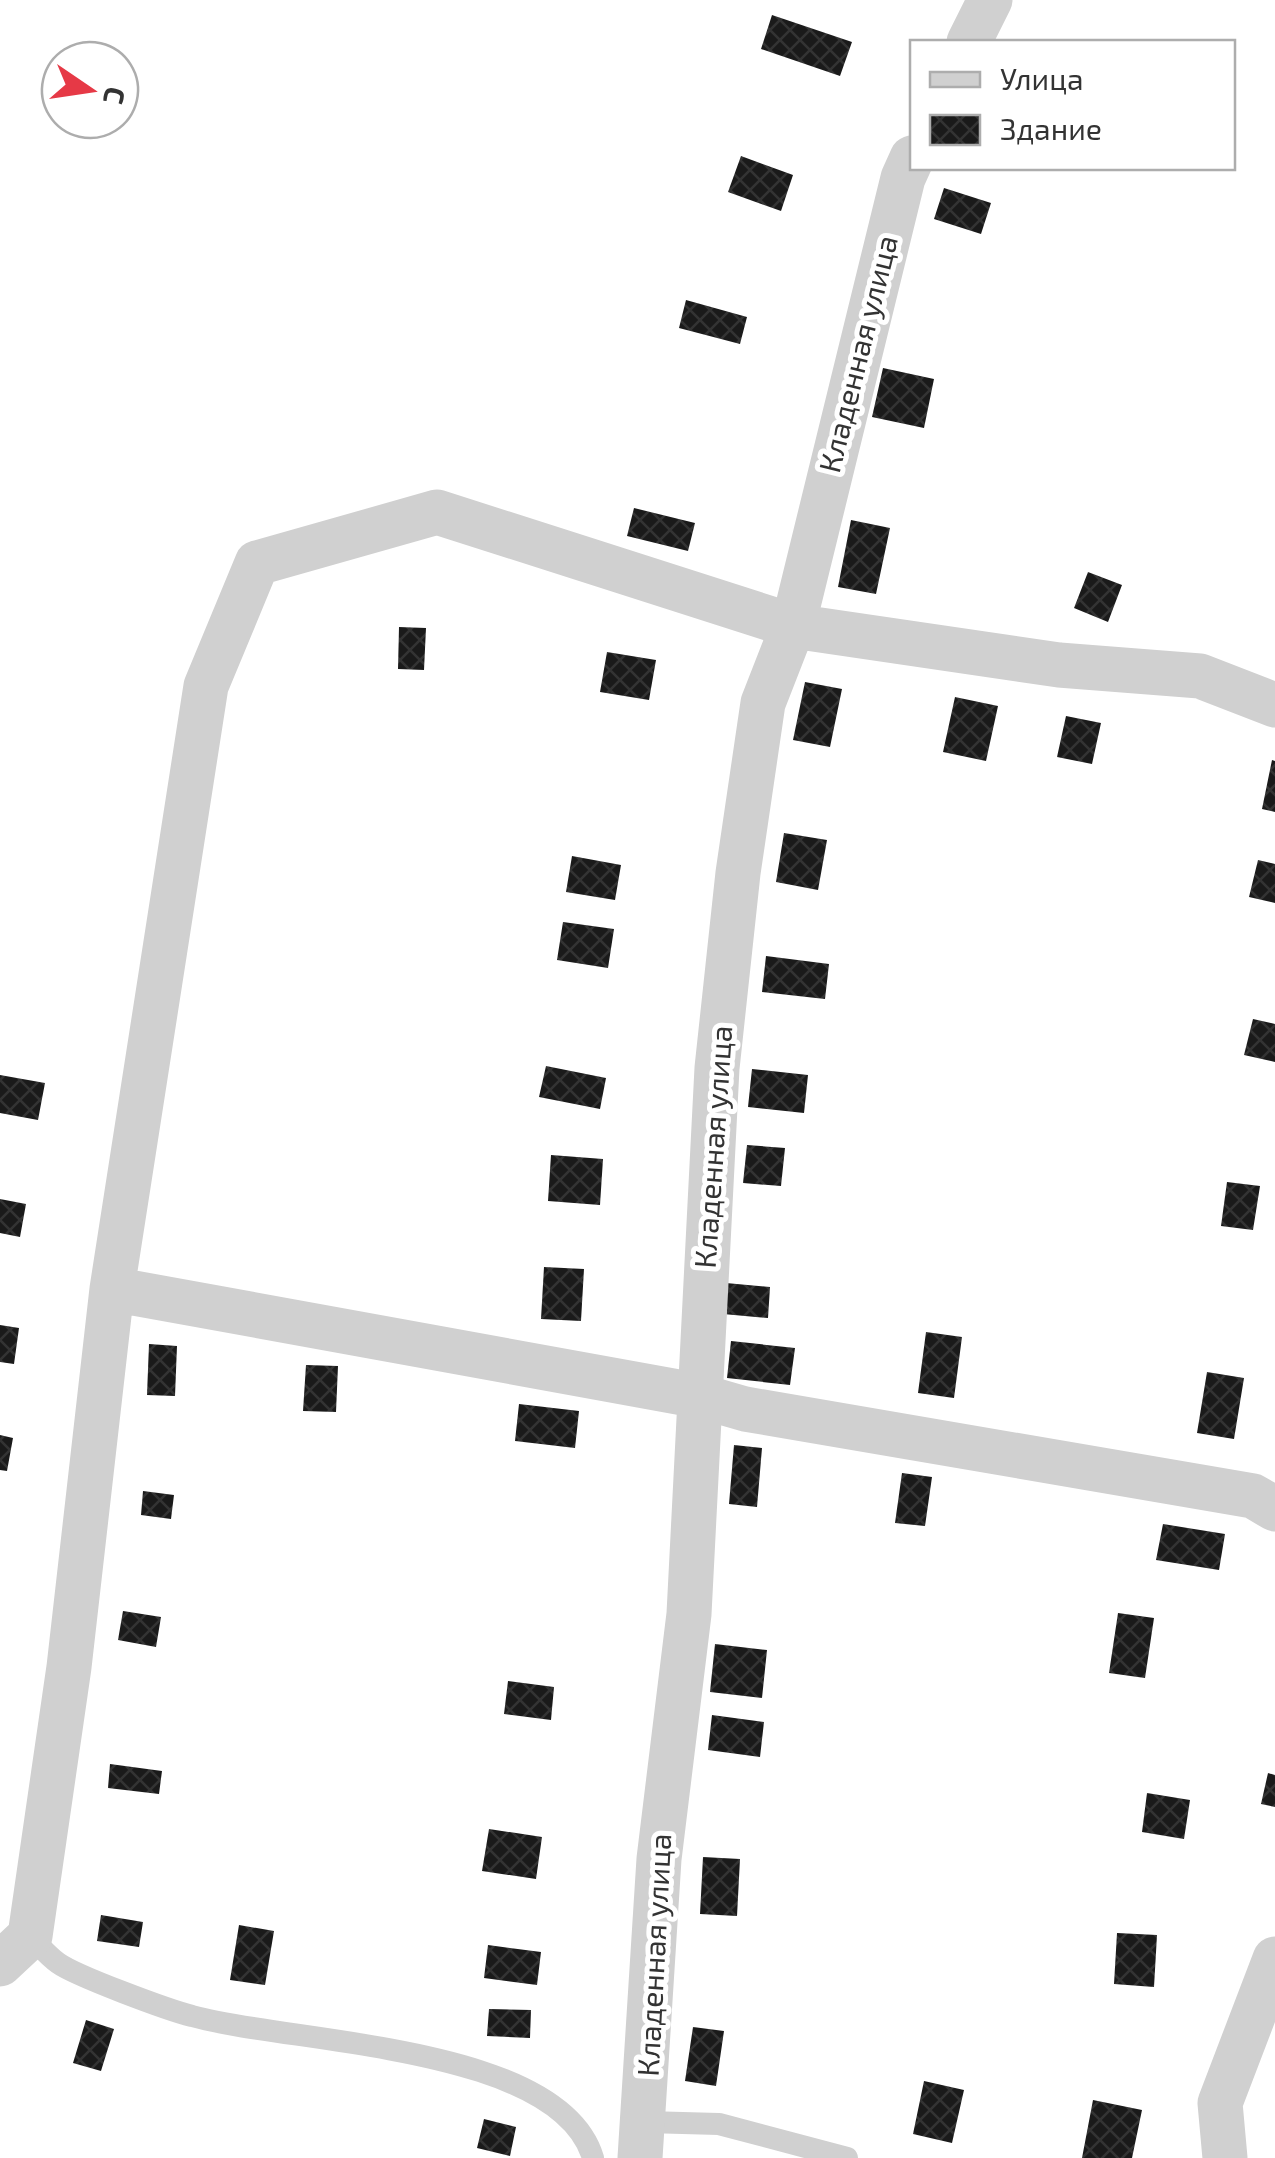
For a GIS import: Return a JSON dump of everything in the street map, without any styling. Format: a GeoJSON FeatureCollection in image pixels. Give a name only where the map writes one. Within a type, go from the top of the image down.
{"type":"FeatureCollection","features":[{"type":"Feature","properties":{"kind":"street"},"geometry":{"type":"LineString","coordinates":[[970,40],[990,0]]}},
{"type":"Feature","properties":{"kind":"street","name":"Кладенная улица"},"geometry":{"type":"LineString","coordinates":[[643,2140],[659,1859],[689,1614],[717,1068],[738,873],[764,704],[793,626],[902,178],[910,162]]}},
{"type":"Feature","properties":{"kind":"street"},"geometry":{"type":"LineString","coordinates":[[15,1950],[69,1667],[112,1289],[206,686],[257,563],[437,512],[793,626],[1059,665],[1200,676],[1275,706]]}},
{"type":"Feature","properties":{"kind":"street"},"geometry":{"type":"LineString","coordinates":[[112,1289],[700,1396],[782,1416],[1253,1496],[1275,1509]]}},
{"type":"Feature","properties":{"kind":"street"},"geometry":{"type":"LineString","coordinates":[[1225,2158],[1220,2103],[1275,1959]]}},
{"type":"Feature","properties":{"kind":"lane"},"geometry":{"type":"LineString","coordinates":[[15,1950],[192,2016],[414,2054],[498,2078],[553,2102],[586,2134],[593,2158]]}},
{"type":"Feature","properties":{"kind":"lane"},"geometry":{"type":"LineString","coordinates":[[643,2140],[718,2124],[847,2158]]}},
{"type":"Feature","properties":{"kind":"building"},"geometry":{"type":"Polygon","coordinates":[[[772,15],[852,42],[840,76],[761,49],[772,15]]]}},
{"type":"Feature","properties":{"kind":"building"},"geometry":{"type":"Polygon","coordinates":[[[741,156],[793,175],[781,211],[728,192],[741,156]]]}},
{"type":"Feature","properties":{"kind":"building"},"geometry":{"type":"Polygon","coordinates":[[[944,188],[991,203],[981,234],[934,219],[944,188]]]}},
{"type":"Feature","properties":{"kind":"building"},"geometry":{"type":"Polygon","coordinates":[[[686,300],[747,317],[740,344],[679,328],[686,300]]]}},
{"type":"Feature","properties":{"kind":"building"},"geometry":{"type":"Polygon","coordinates":[[[883,368],[934,379],[924,428],[872,417],[883,368]]]}},
{"type":"Feature","properties":{"kind":"building"},"geometry":{"type":"Polygon","coordinates":[[[634,508],[695,523],[688,551],[627,536],[634,508]]]}},
{"type":"Feature","properties":{"kind":"building"},"geometry":{"type":"Polygon","coordinates":[[[851,520],[890,528],[876,594],[838,587],[851,520]]]}},
{"type":"Feature","properties":{"kind":"building"},"geometry":{"type":"Polygon","coordinates":[[[1088,572],[1122,585],[1108,622],[1074,608],[1088,572]]]}},
{"type":"Feature","properties":{"kind":"building"},"geometry":{"type":"Polygon","coordinates":[[[399,627],[426,628],[424,670],[398,669],[399,627]]]}},
{"type":"Feature","properties":{"kind":"building"},"geometry":{"type":"Polygon","coordinates":[[[607,652],[656,660],[649,700],[600,692],[607,652]]]}},
{"type":"Feature","properties":{"kind":"building"},"geometry":{"type":"Polygon","coordinates":[[[805,682],[842,689],[830,747],[793,740],[805,682]]]}},
{"type":"Feature","properties":{"kind":"building"},"geometry":{"type":"Polygon","coordinates":[[[955,697],[998,706],[986,761],[943,752],[955,697]]]}},
{"type":"Feature","properties":{"kind":"building"},"geometry":{"type":"Polygon","coordinates":[[[1066,716],[1101,723],[1092,764],[1057,757],[1066,716]]]}},
{"type":"Feature","properties":{"kind":"building"},"geometry":{"type":"Polygon","coordinates":[[[1272,760],[1275,761],[1275,812],[1262,809],[1272,760]]]}},
{"type":"Feature","properties":{"kind":"building"},"geometry":{"type":"Polygon","coordinates":[[[784,833],[827,840],[818,890],[776,882],[784,833]]]}},
{"type":"Feature","properties":{"kind":"building"},"geometry":{"type":"Polygon","coordinates":[[[572,856],[621,865],[615,900],[566,892],[572,856]]]}},
{"type":"Feature","properties":{"kind":"building"},"geometry":{"type":"Polygon","coordinates":[[[1258,860],[1275,864],[1275,903],[1249,897],[1258,860]]]}},
{"type":"Feature","properties":{"kind":"building"},"geometry":{"type":"Polygon","coordinates":[[[563,922],[614,929],[608,968],[557,960],[563,922]]]}},
{"type":"Feature","properties":{"kind":"building"},"geometry":{"type":"Polygon","coordinates":[[[766,956],[829,964],[825,999],[762,992],[766,956]]]}},
{"type":"Feature","properties":{"kind":"building"},"geometry":{"type":"Polygon","coordinates":[[[1253,1019],[1275,1024],[1275,1062],[1244,1055],[1253,1019]]]}},
{"type":"Feature","properties":{"kind":"building"},"geometry":{"type":"Polygon","coordinates":[[[546,1066],[606,1078],[600,1109],[539,1097],[546,1066]]]}},
{"type":"Feature","properties":{"kind":"building"},"geometry":{"type":"Polygon","coordinates":[[[752,1069],[808,1075],[804,1113],[748,1107],[752,1069]]]}},
{"type":"Feature","properties":{"kind":"building"},"geometry":{"type":"Polygon","coordinates":[[[0,1075],[45,1083],[38,1120],[0,1113],[0,1075]]]}},
{"type":"Feature","properties":{"kind":"building"},"geometry":{"type":"Polygon","coordinates":[[[747,1145],[785,1148],[781,1186],[743,1183],[747,1145]]]}},
{"type":"Feature","properties":{"kind":"building"},"geometry":{"type":"Polygon","coordinates":[[[551,1155],[603,1159],[600,1205],[548,1201],[551,1155]]]}},
{"type":"Feature","properties":{"kind":"building"},"geometry":{"type":"Polygon","coordinates":[[[1227,1182],[1260,1186],[1253,1230],[1221,1226],[1227,1182]]]}},
{"type":"Feature","properties":{"kind":"building"},"geometry":{"type":"Polygon","coordinates":[[[0,1199],[26,1204],[20,1237],[0,1233],[0,1199]]]}},
{"type":"Feature","properties":{"kind":"building"},"geometry":{"type":"Polygon","coordinates":[[[544,1267],[584,1269],[581,1321],[541,1319],[544,1267]]]}},
{"type":"Feature","properties":{"kind":"building"},"geometry":{"type":"Polygon","coordinates":[[[726,1283],[770,1287],[768,1318],[723,1314],[726,1283]]]}},
{"type":"Feature","properties":{"kind":"building"},"geometry":{"type":"Polygon","coordinates":[[[0,1325],[19,1328],[14,1364],[0,1362],[0,1325]]]}},
{"type":"Feature","properties":{"kind":"building"},"geometry":{"type":"Polygon","coordinates":[[[926,1332],[962,1337],[954,1398],[918,1393],[926,1332]]]}},
{"type":"Feature","properties":{"kind":"building"},"geometry":{"type":"Polygon","coordinates":[[[731,1341],[795,1348],[790,1385],[727,1378],[731,1341]]]}},
{"type":"Feature","properties":{"kind":"building"},"geometry":{"type":"Polygon","coordinates":[[[149,1344],[177,1346],[175,1396],[147,1395],[149,1344]]]}},
{"type":"Feature","properties":{"kind":"building"},"geometry":{"type":"Polygon","coordinates":[[[306,1365],[338,1366],[336,1412],[303,1411],[306,1365]]]}},
{"type":"Feature","properties":{"kind":"building"},"geometry":{"type":"Polygon","coordinates":[[[1207,1372],[1244,1378],[1234,1439],[1197,1433],[1207,1372]]]}},
{"type":"Feature","properties":{"kind":"building"},"geometry":{"type":"Polygon","coordinates":[[[519,1404],[579,1411],[575,1448],[515,1441],[519,1404]]]}},
{"type":"Feature","properties":{"kind":"building"},"geometry":{"type":"Polygon","coordinates":[[[0,1435],[13,1438],[7,1471],[0,1470],[0,1435]]]}},
{"type":"Feature","properties":{"kind":"building"},"geometry":{"type":"Polygon","coordinates":[[[734,1445],[762,1448],[757,1507],[729,1504],[734,1445]]]}},
{"type":"Feature","properties":{"kind":"building"},"geometry":{"type":"Polygon","coordinates":[[[902,1473],[932,1477],[925,1526],[895,1523],[902,1473]]]}},
{"type":"Feature","properties":{"kind":"building"},"geometry":{"type":"Polygon","coordinates":[[[143,1491],[174,1495],[171,1519],[141,1515],[143,1491]]]}},
{"type":"Feature","properties":{"kind":"building"},"geometry":{"type":"Polygon","coordinates":[[[1163,1524],[1225,1534],[1219,1570],[1156,1560],[1163,1524]]]}},
{"type":"Feature","properties":{"kind":"building"},"geometry":{"type":"Polygon","coordinates":[[[123,1611],[161,1617],[156,1647],[118,1640],[123,1611]]]}},
{"type":"Feature","properties":{"kind":"building"},"geometry":{"type":"Polygon","coordinates":[[[1118,1613],[1154,1618],[1145,1678],[1109,1673],[1118,1613]]]}},
{"type":"Feature","properties":{"kind":"building"},"geometry":{"type":"Polygon","coordinates":[[[715,1644],[767,1650],[762,1698],[710,1692],[715,1644]]]}},
{"type":"Feature","properties":{"kind":"building"},"geometry":{"type":"Polygon","coordinates":[[[508,1681],[554,1687],[551,1720],[504,1714],[508,1681]]]}},
{"type":"Feature","properties":{"kind":"building"},"geometry":{"type":"Polygon","coordinates":[[[712,1715],[764,1722],[760,1757],[708,1750],[712,1715]]]}},
{"type":"Feature","properties":{"kind":"building"},"geometry":{"type":"Polygon","coordinates":[[[110,1764],[162,1771],[159,1794],[108,1788],[110,1764]]]}},
{"type":"Feature","properties":{"kind":"building"},"geometry":{"type":"Polygon","coordinates":[[[1268,1773],[1275,1775],[1275,1807],[1261,1804],[1268,1773]]]}},
{"type":"Feature","properties":{"kind":"building"},"geometry":{"type":"Polygon","coordinates":[[[1147,1793],[1190,1800],[1184,1839],[1142,1832],[1147,1793]]]}},
{"type":"Feature","properties":{"kind":"building"},"geometry":{"type":"Polygon","coordinates":[[[489,1829],[542,1837],[536,1879],[482,1871],[489,1829]]]}},
{"type":"Feature","properties":{"kind":"building"},"geometry":{"type":"Polygon","coordinates":[[[703,1857],[740,1859],[737,1916],[700,1914],[703,1857]]]}},
{"type":"Feature","properties":{"kind":"building"},"geometry":{"type":"Polygon","coordinates":[[[101,1915],[143,1922],[139,1947],[97,1941],[101,1915]]]}},
{"type":"Feature","properties":{"kind":"building"},"geometry":{"type":"Polygon","coordinates":[[[239,1925],[274,1931],[265,1985],[230,1980],[239,1925]]]}},
{"type":"Feature","properties":{"kind":"building"},"geometry":{"type":"Polygon","coordinates":[[[1117,1933],[1157,1935],[1154,1987],[1114,1984],[1117,1933]]]}},
{"type":"Feature","properties":{"kind":"building"},"geometry":{"type":"Polygon","coordinates":[[[488,1945],[541,1952],[537,1985],[484,1978],[488,1945]]]}},
{"type":"Feature","properties":{"kind":"building"},"geometry":{"type":"Polygon","coordinates":[[[489,2009],[531,2010],[530,2038],[487,2036],[489,2009]]]}},
{"type":"Feature","properties":{"kind":"building"},"geometry":{"type":"Polygon","coordinates":[[[86,2020],[114,2029],[101,2071],[73,2063],[86,2020]]]}},
{"type":"Feature","properties":{"kind":"building"},"geometry":{"type":"Polygon","coordinates":[[[693,2027],[724,2031],[716,2086],[685,2081],[693,2027]]]}},
{"type":"Feature","properties":{"kind":"building"},"geometry":{"type":"Polygon","coordinates":[[[924,2081],[964,2090],[952,2143],[913,2134],[924,2081]]]}},
{"type":"Feature","properties":{"kind":"building"},"geometry":{"type":"Polygon","coordinates":[[[1093,2100],[1142,2110],[1132,2158],[1082,2158],[1093,2100]]]}},
{"type":"Feature","properties":{"kind":"building"},"geometry":{"type":"Polygon","coordinates":[[[484,2119],[516,2127],[510,2156],[477,2148],[484,2119]]]}}]}
